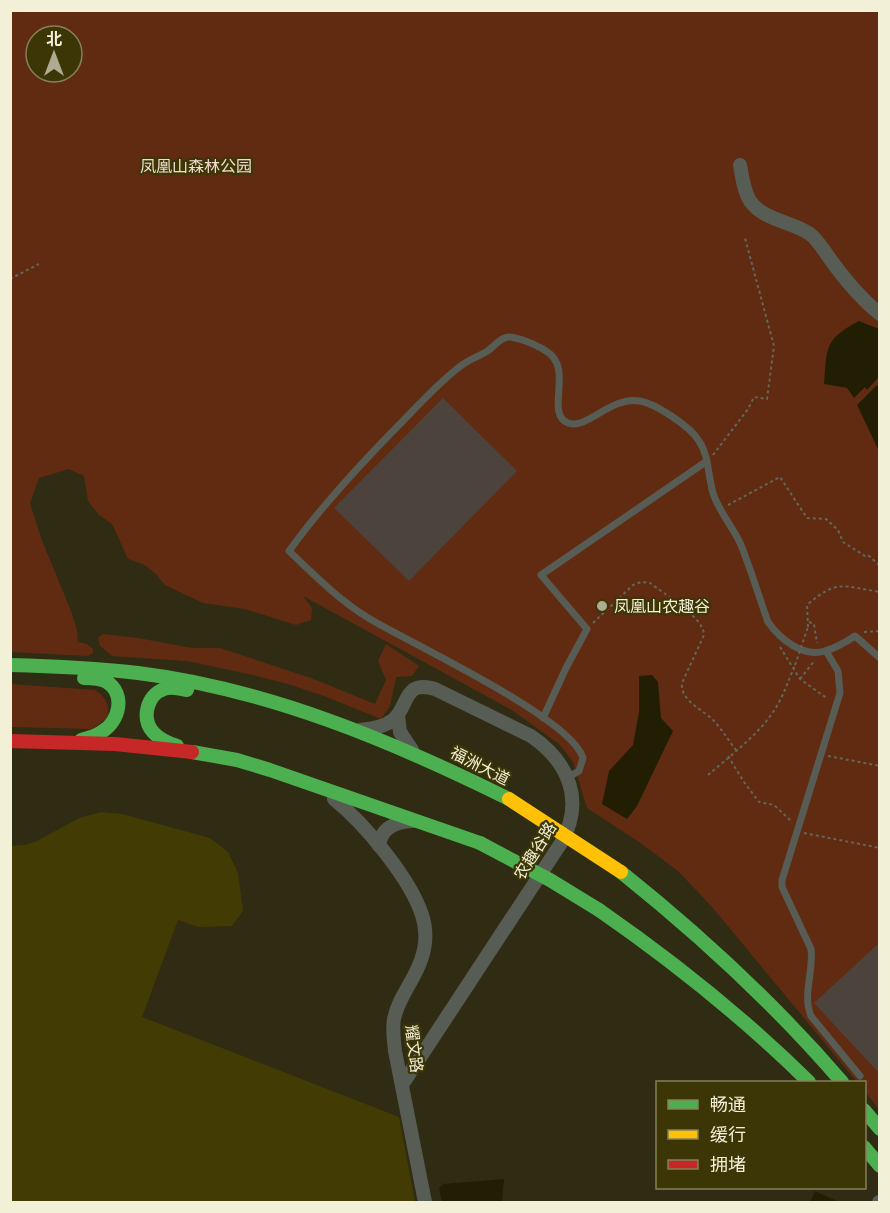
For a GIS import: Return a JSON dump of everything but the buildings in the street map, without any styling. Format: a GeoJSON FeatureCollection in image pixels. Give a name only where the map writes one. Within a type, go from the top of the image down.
{"type":"FeatureCollection","features":[{"type":"Feature","properties":{"kind":"main road","name":"福洲大道"},"geometry":{"type":"LineString","coordinates":[[10,665],[85,667],[153,675],[189,681],[270,702],[414,752],[509,799],[545,820],[621,872],[700,936],[768,999],[840,1081]]}},
{"type":"Feature","properties":{"kind":"main road"},"geometry":{"type":"LineString","coordinates":[[10,675],[94,678],[111,685],[118,700],[118,712],[113,722],[96,735],[75,742]]}},
{"type":"Feature","properties":{"kind":"main road"},"geometry":{"type":"LineString","coordinates":[[197,753],[158,738],[149,727],[147,706],[159,690],[173,688],[270,702]]}},
{"type":"Feature","properties":{"kind":"main road"},"geometry":{"type":"LineString","coordinates":[[10,741],[130,745],[197,753],[264,767],[480,843],[550,880],[599,910],[664,956],[744,1021],[779,1052],[806,1081]]}},
{"type":"Feature","properties":{"kind":"main road"},"geometry":{"type":"LineString","coordinates":[[866,1113],[879,1129]]}},
{"type":"Feature","properties":{"kind":"main road"},"geometry":{"type":"LineString","coordinates":[[866,1150],[879,1166]]}},
{"type":"Feature","properties":{"kind":"street"},"geometry":{"type":"LineString","coordinates":[[740,165],[746,192],[758,209],[812,236],[850,286],[879,314]]}},
{"type":"Feature","properties":{"kind":"street","name":"农趣谷路"},"geometry":{"type":"LineString","coordinates":[[398,715],[411,692],[422,687],[435,689],[531,736],[546,746],[554,756],[567,778],[573,801],[572,820],[568,832],[402,1084]]}},
{"type":"Feature","properties":{"kind":"street"},"geometry":{"type":"LineString","coordinates":[[355,730],[382,726],[398,715]]}},
{"type":"Feature","properties":{"kind":"street"},"geometry":{"type":"LineString","coordinates":[[398,715],[403,740],[414,752]]}},
{"type":"Feature","properties":{"kind":"street","name":"耀文路"},"geometry":{"type":"LineString","coordinates":[[320,787],[361,822],[379,846],[416,901],[425,930],[422,959],[398,1005],[394,1018],[395,1051],[425,1203]]}},
{"type":"Feature","properties":{"kind":"street"},"geometry":{"type":"LineString","coordinates":[[379,846],[380,838],[390,826],[418,821]]}},
{"type":"Feature","properties":{"kind":"lane"},"geometry":{"type":"LineString","coordinates":[[567,778],[575,775],[582,767],[582,753],[573,742],[543,718],[480,678],[368,618],[332,591],[289,551],[316,514],[410,413],[458,367],[488,351],[500,339],[507,337],[539,347],[556,358],[560,374],[558,409],[560,415],[568,423],[585,422],[616,403],[637,401],[649,403],[687,427],[699,440],[713,493],[740,544],[768,622],[776,633],[785,641],[807,651],[819,653],[855,636],[879,658]]}},
{"type":"Feature","properties":{"kind":"lane"},"geometry":{"type":"LineString","coordinates":[[543,718],[587,629],[541,575],[706,461]]}},
{"type":"Feature","properties":{"kind":"lane"},"geometry":{"type":"LineString","coordinates":[[826,651],[838,671],[840,693],[782,880],[782,888],[811,949],[807,1007],[811,1016],[860,1076]]}},
{"type":"Feature","properties":{"kind":"path"},"geometry":{"type":"LineString","coordinates":[[706,461],[717,452],[754,398],[767,399],[774,346],[744,238]]}},
{"type":"Feature","properties":{"kind":"path"},"geometry":{"type":"LineString","coordinates":[[10,279],[39,264]]}},
{"type":"Feature","properties":{"kind":"path"},"geometry":{"type":"LineString","coordinates":[[721,509],[780,477],[807,518],[826,519],[837,530],[843,542],[865,556],[868,555],[879,566]]}},
{"type":"Feature","properties":{"kind":"path"},"geometry":{"type":"LineString","coordinates":[[587,629],[633,585],[641,582],[650,583],[699,620],[704,629],[704,635],[681,690],[686,698],[715,721],[736,750]]}},
{"type":"Feature","properties":{"kind":"path"},"geometry":{"type":"LineString","coordinates":[[708,775],[773,714],[783,696],[808,627],[807,605],[822,592],[838,585],[879,592]]}},
{"type":"Feature","properties":{"kind":"path"},"geometry":{"type":"LineString","coordinates":[[855,636],[862,632],[879,631]]}},
{"type":"Feature","properties":{"kind":"path"},"geometry":{"type":"LineString","coordinates":[[776,633],[781,651],[800,679],[837,705]]}},
{"type":"Feature","properties":{"kind":"path"},"geometry":{"type":"LineString","coordinates":[[822,754],[879,766]]}},
{"type":"Feature","properties":{"kind":"shaded area"},"geometry":{"type":"Polygon","coordinates":[[[859,321],[879,329],[879,377],[867,390],[865,387],[854,398],[847,388],[824,384],[827,353],[833,339],[859,321]]]}},
{"type":"Feature","properties":{"kind":"shaded area"},"geometry":{"type":"Polygon","coordinates":[[[877,385],[880,389],[879,451],[857,405],[877,385]]]}},
{"type":"Feature","properties":{"kind":"shaded area"},"geometry":{"type":"Polygon","coordinates":[[[652,675],[658,682],[661,718],[673,731],[637,806],[627,819],[602,804],[609,771],[633,745],[639,712],[639,676],[652,675]]]}},
{"type":"Feature","properties":{"kind":"shaded area"},"geometry":{"type":"Polygon","coordinates":[[[101,812],[122,814],[210,838],[228,852],[238,873],[243,911],[232,926],[198,927],[178,920],[142,1017],[399,1117],[415,1202],[11,1202],[11,846],[37,841],[79,818],[101,812]]]}},
{"type":"Feature","properties":{"kind":"shaded area"},"geometry":{"type":"Polygon","coordinates":[[[504,1179],[502,1202],[442,1202],[439,1188],[443,1184],[504,1179]]]}},
{"type":"Feature","properties":{"kind":"shaded area"},"geometry":{"type":"Polygon","coordinates":[[[815,1191],[839,1202],[810,1202],[815,1191]]]}},
{"type":"Feature","properties":{"kind":"green space","name":"凤凰山森林公园"},"geometry":{"type":"Polygon","coordinates":[[[10,11],[879,11],[879,1110],[866,1092],[866,1081],[856,1081],[713,908],[678,871],[587,808],[573,762],[559,744],[512,710],[303,596],[312,608],[311,620],[296,625],[245,609],[203,603],[165,585],[143,564],[128,559],[112,524],[99,515],[88,501],[84,476],[69,469],[39,478],[30,503],[41,538],[71,611],[78,642],[87,644],[93,649],[93,653],[88,656],[11,652],[10,11]]]}},
{"type":"Feature","properties":{"kind":"green space"},"geometry":{"type":"Polygon","coordinates":[[[103,634],[192,648],[220,648],[311,678],[375,704],[386,680],[378,661],[386,644],[419,666],[412,676],[396,677],[390,706],[381,719],[324,696],[253,675],[187,661],[112,656],[100,646],[98,637],[103,634]]]}},
{"type":"Feature","properties":{"kind":"green space"},"geometry":{"type":"Polygon","coordinates":[[[11,684],[95,690],[106,702],[108,717],[92,729],[11,727],[11,684]]]}},
{"type":"Feature","properties":{"kind":"traffic: fast"},"geometry":{"type":"LineString","coordinates":[[10,665],[74,667],[138,673],[234,691],[328,720],[374,738],[509,799]]}},
{"type":"Feature","properties":{"kind":"traffic: fast"},"geometry":{"type":"LineString","coordinates":[[81,740],[90,738],[109,727],[118,707],[117,693],[113,687],[99,679],[84,678]]}},
{"type":"Feature","properties":{"kind":"traffic: fast"},"geometry":{"type":"LineString","coordinates":[[177,746],[153,732],[147,720],[148,708],[153,696],[164,689],[187,690]]}},
{"type":"Feature","properties":{"kind":"traffic: fast"},"geometry":{"type":"LineString","coordinates":[[192,752],[237,760],[270,770],[480,843]]}},
{"type":"Feature","properties":{"kind":"traffic: fast"},"geometry":{"type":"LineString","coordinates":[[480,843],[550,880],[599,910]]}},
{"type":"Feature","properties":{"kind":"traffic: fast"},"geometry":{"type":"LineString","coordinates":[[621,872],[680,921],[764,998],[841,1081]]}},
{"type":"Feature","properties":{"kind":"traffic: fast"},"geometry":{"type":"LineString","coordinates":[[599,910],[708,991],[808,1081]]}},
{"type":"Feature","properties":{"kind":"traffic: fast"},"geometry":{"type":"LineString","coordinates":[[866,1112],[880,1129]]}},
{"type":"Feature","properties":{"kind":"traffic: fast"},"geometry":{"type":"LineString","coordinates":[[866,1149],[880,1166]]}},
{"type":"Feature","properties":{"kind":"traffic: jam"},"geometry":{"type":"LineString","coordinates":[[10,741],[115,744],[192,752]]}},
{"type":"Feature","properties":{"kind":"traffic: slow"},"geometry":{"type":"LineString","coordinates":[[509,799],[621,872]]}},
{"type":"Feature","properties":{"kind":"place","name":"凤凰山农趣谷"},"geometry":{"type":"Point","coordinates":[602,606]}}]}
